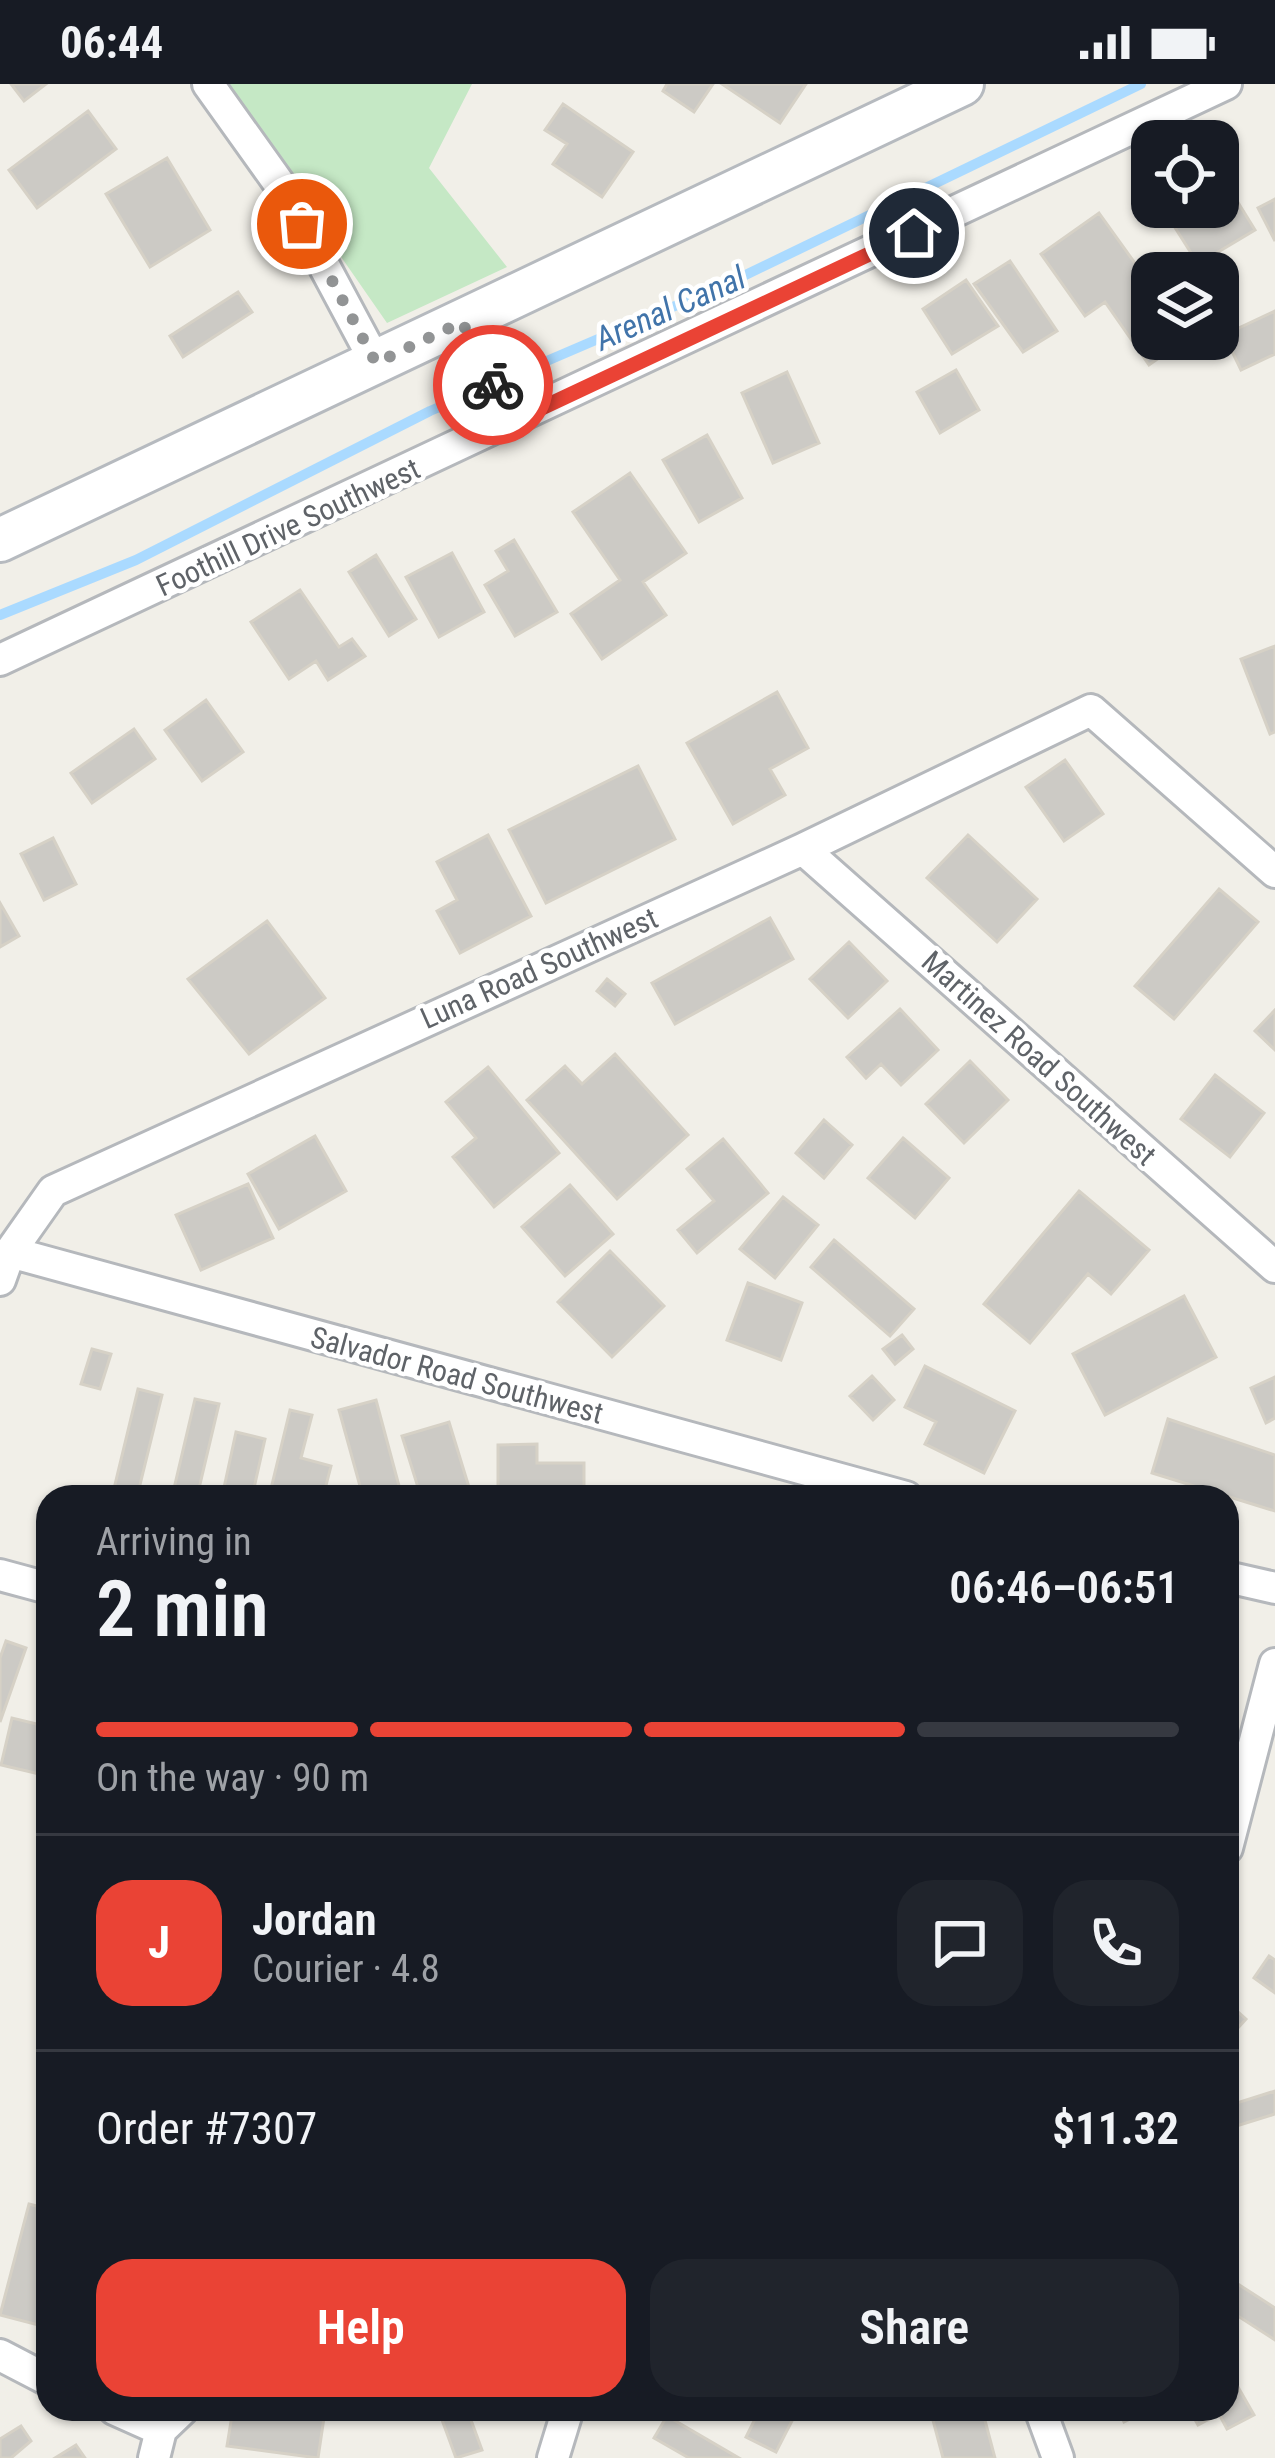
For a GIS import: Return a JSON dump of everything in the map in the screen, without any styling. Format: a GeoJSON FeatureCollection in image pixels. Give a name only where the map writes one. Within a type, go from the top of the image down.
{"type":"FeatureCollection","features":[{"type":"Feature","properties":{"kind":"street"},"geometry":{"type":"LineString","coordinates":[[208,84],[283,189],[376,363]]}},
{"type":"Feature","properties":{"kind":"street","name":"Foothill Drive Southwest"},"geometry":{"type":"LineString","coordinates":[[0,660],[1226,84]]}},
{"type":"Feature","properties":{"kind":"street"},"geometry":{"type":"LineString","coordinates":[[0,540],[376,363],[470,340],[938,88]]}},
{"type":"Feature","properties":{"kind":"street"},"geometry":{"type":"LineString","coordinates":[[470,340],[512,422]]}},
{"type":"Feature","properties":{"kind":"street","name":"Luna Road Southwest"},"geometry":{"type":"LineString","coordinates":[[5,1266],[52,1191],[803,849],[1090,710],[1262,842]]}},
{"type":"Feature","properties":{"kind":"street"},"geometry":{"type":"LineString","coordinates":[[1262,842],[1275,872]]}},
{"type":"Feature","properties":{"kind":"street","name":"Martinez Road Southwest"},"geometry":{"type":"LineString","coordinates":[[803,849],[1275,1267]]}},
{"type":"Feature","properties":{"kind":"street","name":"Salvador Road Southwest"},"geometry":{"type":"LineString","coordinates":[[5,1266],[859,1485]]}},
{"type":"Feature","properties":{"kind":"street"},"geometry":{"type":"LineString","coordinates":[[0,1575],[36,1585]]}},
{"type":"Feature","properties":{"kind":"street"},"geometry":{"type":"LineString","coordinates":[[1239,1580],[1275,1588]]}},
{"type":"Feature","properties":{"kind":"street"},"geometry":{"type":"LineString","coordinates":[[1239,1803],[1275,1664]]}},
{"type":"Feature","properties":{"kind":"street"},"geometry":{"type":"LineString","coordinates":[[0,2355],[36,2374]]}},
{"type":"Feature","properties":{"kind":"street"},"geometry":{"type":"LineString","coordinates":[[553,2458],[564,2421]]}},
{"type":"Feature","properties":{"kind":"street"},"geometry":{"type":"LineString","coordinates":[[1044,2421],[1058,2458]]}},
{"type":"Feature","properties":{"kind":"green space"},"geometry":{"type":"Polygon","coordinates":[[[221,84],[472,84],[429,168],[507,267],[387,323],[221,84]]]}},
{"type":"Feature","properties":{"kind":"building"},"geometry":{"type":"Polygon","coordinates":[[[11,84],[46,84],[24,101],[11,84]]]}},
{"type":"Feature","properties":{"kind":"building"},"geometry":{"type":"Polygon","coordinates":[[[667,84],[713,84],[694,112],[663,91],[667,84]]]}},
{"type":"Feature","properties":{"kind":"building"},"geometry":{"type":"Polygon","coordinates":[[[722,84],[806,84],[780,123],[722,84]]]}},
{"type":"Feature","properties":{"kind":"building"},"geometry":{"type":"Polygon","coordinates":[[[563,104],[633,152],[602,197],[553,164],[567,144],[545,130],[563,104]]]}},
{"type":"Feature","properties":{"kind":"building"},"geometry":{"type":"Polygon","coordinates":[[[88,111],[116,149],[37,208],[9,170],[88,111]]]}},
{"type":"Feature","properties":{"kind":"building"},"geometry":{"type":"Polygon","coordinates":[[[167,158],[210,230],[150,267],[106,194],[167,158]]]}},
{"type":"Feature","properties":{"kind":"building"},"geometry":{"type":"Polygon","coordinates":[[[1275,199],[1275,241],[1258,208],[1275,199]]]}},
{"type":"Feature","properties":{"kind":"building"},"geometry":{"type":"Polygon","coordinates":[[[1239,204],[1255,230],[1218,252],[1190,252],[1175,228],[1239,228],[1239,204]]]}},
{"type":"Feature","properties":{"kind":"building"},"geometry":{"type":"Polygon","coordinates":[[[1099,213],[1131,258],[1131,339],[1105,302],[1085,316],[1041,254],[1099,213]]]}},
{"type":"Feature","properties":{"kind":"building"},"geometry":{"type":"Polygon","coordinates":[[[1010,261],[1057,331],[1023,352],[974,284],[1010,261]]]}},
{"type":"Feature","properties":{"kind":"building"},"geometry":{"type":"Polygon","coordinates":[[[966,280],[998,326],[952,354],[923,309],[966,280]]]}},
{"type":"Feature","properties":{"kind":"building"},"geometry":{"type":"Polygon","coordinates":[[[238,292],[252,312],[183,357],[170,336],[238,292]]]}},
{"type":"Feature","properties":{"kind":"building"},"geometry":{"type":"Polygon","coordinates":[[[1275,311],[1275,354],[1241,370],[1236,360],[1239,328],[1275,311]]]}},
{"type":"Feature","properties":{"kind":"building"},"geometry":{"type":"Polygon","coordinates":[[[956,370],[979,410],[940,433],[917,392],[956,370]]]}},
{"type":"Feature","properties":{"kind":"building"},"geometry":{"type":"Polygon","coordinates":[[[787,372],[819,443],[773,463],[742,393],[787,372]]]}},
{"type":"Feature","properties":{"kind":"building"},"geometry":{"type":"Polygon","coordinates":[[[707,435],[742,498],[699,522],[663,460],[707,435]]]}},
{"type":"Feature","properties":{"kind":"building"},"geometry":{"type":"Polygon","coordinates":[[[630,473],[686,553],[643,582],[666,615],[602,659],[571,614],[620,580],[573,512],[630,473]]]}},
{"type":"Feature","properties":{"kind":"building"},"geometry":{"type":"Polygon","coordinates":[[[514,540],[557,612],[515,636],[485,585],[508,571],[496,551],[514,540]]]}},
{"type":"Feature","properties":{"kind":"building"},"geometry":{"type":"Polygon","coordinates":[[[452,553],[484,612],[439,637],[406,577],[452,553]]]}},
{"type":"Feature","properties":{"kind":"building"},"geometry":{"type":"Polygon","coordinates":[[[376,555],[416,619],[389,636],[349,572],[376,555]]]}},
{"type":"Feature","properties":{"kind":"building"},"geometry":{"type":"Polygon","coordinates":[[[300,590],[339,647],[352,639],[365,656],[328,680],[316,661],[289,679],[251,622],[300,590]]]}},
{"type":"Feature","properties":{"kind":"building"},"geometry":{"type":"Polygon","coordinates":[[[1275,646],[1275,732],[1270,734],[1241,659],[1275,646]]]}},
{"type":"Feature","properties":{"kind":"building"},"geometry":{"type":"Polygon","coordinates":[[[777,692],[808,748],[770,769],[785,795],[733,824],[687,743],[777,692]]]}},
{"type":"Feature","properties":{"kind":"building"},"geometry":{"type":"Polygon","coordinates":[[[206,700],[243,752],[202,781],[165,730],[206,700]]]}},
{"type":"Feature","properties":{"kind":"building"},"geometry":{"type":"Polygon","coordinates":[[[134,729],[155,759],[92,803],[71,773],[134,729]]]}},
{"type":"Feature","properties":{"kind":"building"},"geometry":{"type":"Polygon","coordinates":[[[1065,760],[1103,814],[1064,841],[1026,787],[1065,760]]]}},
{"type":"Feature","properties":{"kind":"building"},"geometry":{"type":"Polygon","coordinates":[[[638,766],[675,839],[546,903],[509,830],[638,766]]]}},
{"type":"Feature","properties":{"kind":"building"},"geometry":{"type":"Polygon","coordinates":[[[488,835],[531,916],[460,953],[437,911],[457,900],[437,862],[488,835]]]}},
{"type":"Feature","properties":{"kind":"building"},"geometry":{"type":"Polygon","coordinates":[[[968,835],[1037,899],[997,942],[927,878],[968,835]]]}},
{"type":"Feature","properties":{"kind":"building"},"geometry":{"type":"Polygon","coordinates":[[[53,838],[76,884],[44,900],[21,854],[53,838]]]}},
{"type":"Feature","properties":{"kind":"building"},"geometry":{"type":"Polygon","coordinates":[[[1219,889],[1258,922],[1174,1019],[1135,986],[1219,889]]]}},
{"type":"Feature","properties":{"kind":"building"},"geometry":{"type":"Polygon","coordinates":[[[0,903],[19,936],[0,947],[0,903]]]}},
{"type":"Feature","properties":{"kind":"building"},"geometry":{"type":"Polygon","coordinates":[[[770,918],[793,959],[675,1024],[652,983],[770,918]]]}},
{"type":"Feature","properties":{"kind":"building"},"geometry":{"type":"Polygon","coordinates":[[[267,921],[325,998],[249,1054],[188,979],[267,921]]]}},
{"type":"Feature","properties":{"kind":"building"},"geometry":{"type":"Polygon","coordinates":[[[849,942],[887,981],[848,1018],[810,979],[849,942]]]}},
{"type":"Feature","properties":{"kind":"building"},"geometry":{"type":"Polygon","coordinates":[[[607,979],[625,994],[615,1006],[597,991],[607,979]]]}},
{"type":"Feature","properties":{"kind":"building"},"geometry":{"type":"Polygon","coordinates":[[[900,1009],[938,1050],[901,1085],[881,1064],[866,1078],[847,1057],[900,1009]]]}},
{"type":"Feature","properties":{"kind":"building"},"geometry":{"type":"Polygon","coordinates":[[[1275,1010],[1275,1050],[1255,1031],[1275,1010]]]}},
{"type":"Feature","properties":{"kind":"building"},"geometry":{"type":"Polygon","coordinates":[[[615,1054],[688,1135],[617,1199],[527,1100],[565,1066],[582,1084],[615,1054]]]}},
{"type":"Feature","properties":{"kind":"building"},"geometry":{"type":"Polygon","coordinates":[[[970,1061],[1008,1100],[964,1143],[926,1104],[970,1061]]]}},
{"type":"Feature","properties":{"kind":"building"},"geometry":{"type":"Polygon","coordinates":[[[488,1067],[559,1153],[494,1207],[453,1157],[476,1138],[446,1102],[488,1067]]]}},
{"type":"Feature","properties":{"kind":"building"},"geometry":{"type":"Polygon","coordinates":[[[1215,1075],[1264,1113],[1230,1157],[1181,1119],[1215,1075]]]}},
{"type":"Feature","properties":{"kind":"building"},"geometry":{"type":"Polygon","coordinates":[[[824,1120],[852,1145],[824,1178],[796,1153],[824,1120]]]}},
{"type":"Feature","properties":{"kind":"building"},"geometry":{"type":"Polygon","coordinates":[[[315,1136],[346,1191],[279,1229],[248,1174],[315,1136]]]}},
{"type":"Feature","properties":{"kind":"building"},"geometry":{"type":"Polygon","coordinates":[[[903,1138],[949,1178],[915,1218],[868,1178],[903,1138]]]}},
{"type":"Feature","properties":{"kind":"building"},"geometry":{"type":"Polygon","coordinates":[[[723,1139],[768,1193],[697,1253],[678,1230],[714,1201],[687,1169],[723,1139]]]}},
{"type":"Feature","properties":{"kind":"building"},"geometry":{"type":"Polygon","coordinates":[[[248,1184],[273,1238],[201,1270],[176,1215],[248,1184]]]}},
{"type":"Feature","properties":{"kind":"building"},"geometry":{"type":"Polygon","coordinates":[[[570,1185],[613,1234],[565,1276],[522,1227],[570,1185]]]}},
{"type":"Feature","properties":{"kind":"building"},"geometry":{"type":"Polygon","coordinates":[[[1079,1191],[1149,1250],[1111,1294],[1088,1274],[1030,1343],[984,1304],[1079,1191]]]}},
{"type":"Feature","properties":{"kind":"building"},"geometry":{"type":"Polygon","coordinates":[[[783,1197],[818,1225],[775,1278],[740,1249],[783,1197]]]}},
{"type":"Feature","properties":{"kind":"building"},"geometry":{"type":"Polygon","coordinates":[[[834,1240],[914,1309],[890,1336],[811,1267],[834,1240]]]}},
{"type":"Feature","properties":{"kind":"building"},"geometry":{"type":"Polygon","coordinates":[[[610,1251],[664,1306],[612,1357],[558,1302],[610,1251]]]}},
{"type":"Feature","properties":{"kind":"building"},"geometry":{"type":"Polygon","coordinates":[[[748,1283],[802,1303],[781,1360],[727,1340],[748,1283]]]}},
{"type":"Feature","properties":{"kind":"building"},"geometry":{"type":"Polygon","coordinates":[[[1184,1296],[1216,1357],[1105,1415],[1073,1354],[1184,1296]]]}},
{"type":"Feature","properties":{"kind":"building"},"geometry":{"type":"Polygon","coordinates":[[[902,1335],[913,1349],[895,1364],[883,1349],[902,1335]]]}},
{"type":"Feature","properties":{"kind":"building"},"geometry":{"type":"Polygon","coordinates":[[[92,1349],[111,1354],[100,1389],[81,1384],[92,1349]]]}},
{"type":"Feature","properties":{"kind":"building"},"geometry":{"type":"Polygon","coordinates":[[[925,1366],[1015,1411],[984,1473],[925,1444],[936,1422],[905,1407],[925,1366]]]}},
{"type":"Feature","properties":{"kind":"building"},"geometry":{"type":"Polygon","coordinates":[[[872,1376],[894,1400],[873,1420],[850,1396],[872,1376]]]}},
{"type":"Feature","properties":{"kind":"building"},"geometry":{"type":"Polygon","coordinates":[[[1275,1377],[1275,1418],[1266,1423],[1251,1388],[1275,1377]]]}},
{"type":"Feature","properties":{"kind":"building"},"geometry":{"type":"Polygon","coordinates":[[[138,1389],[162,1395],[140,1485],[115,1485],[138,1389]]]}},
{"type":"Feature","properties":{"kind":"building"},"geometry":{"type":"Polygon","coordinates":[[[195,1399],[219,1404],[200,1485],[175,1485],[195,1399]]]}},
{"type":"Feature","properties":{"kind":"building"},"geometry":{"type":"Polygon","coordinates":[[[376,1400],[399,1485],[360,1485],[339,1410],[376,1400]]]}},
{"type":"Feature","properties":{"kind":"building"},"geometry":{"type":"Polygon","coordinates":[[[290,1410],[312,1415],[301,1458],[331,1466],[326,1485],[272,1485],[290,1410]]]}},
{"type":"Feature","properties":{"kind":"building"},"geometry":{"type":"Polygon","coordinates":[[[1168,1419],[1275,1455],[1275,1511],[1239,1500],[1239,1485],[1191,1485],[1152,1473],[1168,1419]]]}},
{"type":"Feature","properties":{"kind":"building"},"geometry":{"type":"Polygon","coordinates":[[[449,1422],[468,1485],[417,1485],[402,1436],[449,1422]]]}},
{"type":"Feature","properties":{"kind":"building"},"geometry":{"type":"Polygon","coordinates":[[[236,1432],[265,1439],[255,1485],[225,1485],[236,1432]]]}},
{"type":"Feature","properties":{"kind":"building"},"geometry":{"type":"Polygon","coordinates":[[[537,1444],[537,1463],[584,1463],[584,1485],[498,1485],[498,1445],[537,1444]]]}},
{"type":"Feature","properties":{"kind":"building"},"geometry":{"type":"Polygon","coordinates":[[[6,1641],[26,1648],[0,1722],[0,1658],[6,1641]]]}},
{"type":"Feature","properties":{"kind":"building"},"geometry":{"type":"Polygon","coordinates":[[[12,1718],[36,1724],[36,1773],[1,1765],[12,1718]]]}},
{"type":"Feature","properties":{"kind":"building"},"geometry":{"type":"Polygon","coordinates":[[[1269,1956],[1275,1960],[1275,1993],[1254,1978],[1269,1956]]]}},
{"type":"Feature","properties":{"kind":"building"},"geometry":{"type":"Polygon","coordinates":[[[1275,2091],[1275,2114],[1239,2125],[1239,2102],[1275,2091]]]}},
{"type":"Feature","properties":{"kind":"building"},"geometry":{"type":"Polygon","coordinates":[[[29,2204],[36,2206],[36,2324],[0,2315],[29,2204]]]}},
{"type":"Feature","properties":{"kind":"building"},"geometry":{"type":"Polygon","coordinates":[[[1239,2285],[1275,2308],[1275,2340],[1239,2317],[1239,2285]]]}},
{"type":"Feature","properties":{"kind":"building"},"geometry":{"type":"Polygon","coordinates":[[[1239,2389],[1254,2415],[1227,2429],[1223,2421],[1239,2421],[1239,2389]]]}},
{"type":"Feature","properties":{"kind":"building"},"geometry":{"type":"Polygon","coordinates":[[[231,2421],[324,2421],[318,2458],[227,2446],[231,2421]]]}},
{"type":"Feature","properties":{"kind":"building"},"geometry":{"type":"Polygon","coordinates":[[[442,2421],[471,2421],[482,2450],[456,2458],[442,2421]]]}},
{"type":"Feature","properties":{"kind":"building"},"geometry":{"type":"Polygon","coordinates":[[[664,2421],[676,2421],[739,2458],[689,2458],[654,2438],[664,2421]]]}},
{"type":"Feature","properties":{"kind":"building"},"geometry":{"type":"Polygon","coordinates":[[[754,2421],[792,2421],[776,2452],[746,2437],[754,2421]]]}},
{"type":"Feature","properties":{"kind":"building"},"geometry":{"type":"Polygon","coordinates":[[[933,2421],[985,2421],[995,2458],[943,2458],[933,2421]]]}},
{"type":"Feature","properties":{"kind":"building"},"geometry":{"type":"Polygon","coordinates":[[[21,2426],[31,2441],[11,2458],[0,2458],[0,2439],[21,2426]]]}},
{"type":"Feature","properties":{"kind":"building"},"geometry":{"type":"Polygon","coordinates":[[[76,2445],[85,2458],[55,2458],[76,2445]]]}},
{"type":"Feature","properties":{"kind":"waterway","name":"Arenal Canal"},"geometry":{"type":"LineString","coordinates":[[0,615],[136,560],[430,411],[731,282],[1141,84]]}},
{"type":"Feature","properties":{"kind":"way so far"},"geometry":{"type":"LineString","coordinates":[[302,224],[376,363],[462,322],[493,385]]}},
{"type":"Feature","properties":{"kind":"route"},"geometry":{"type":"LineString","coordinates":[[493,385],[512,422],[914,233]]}}]}
